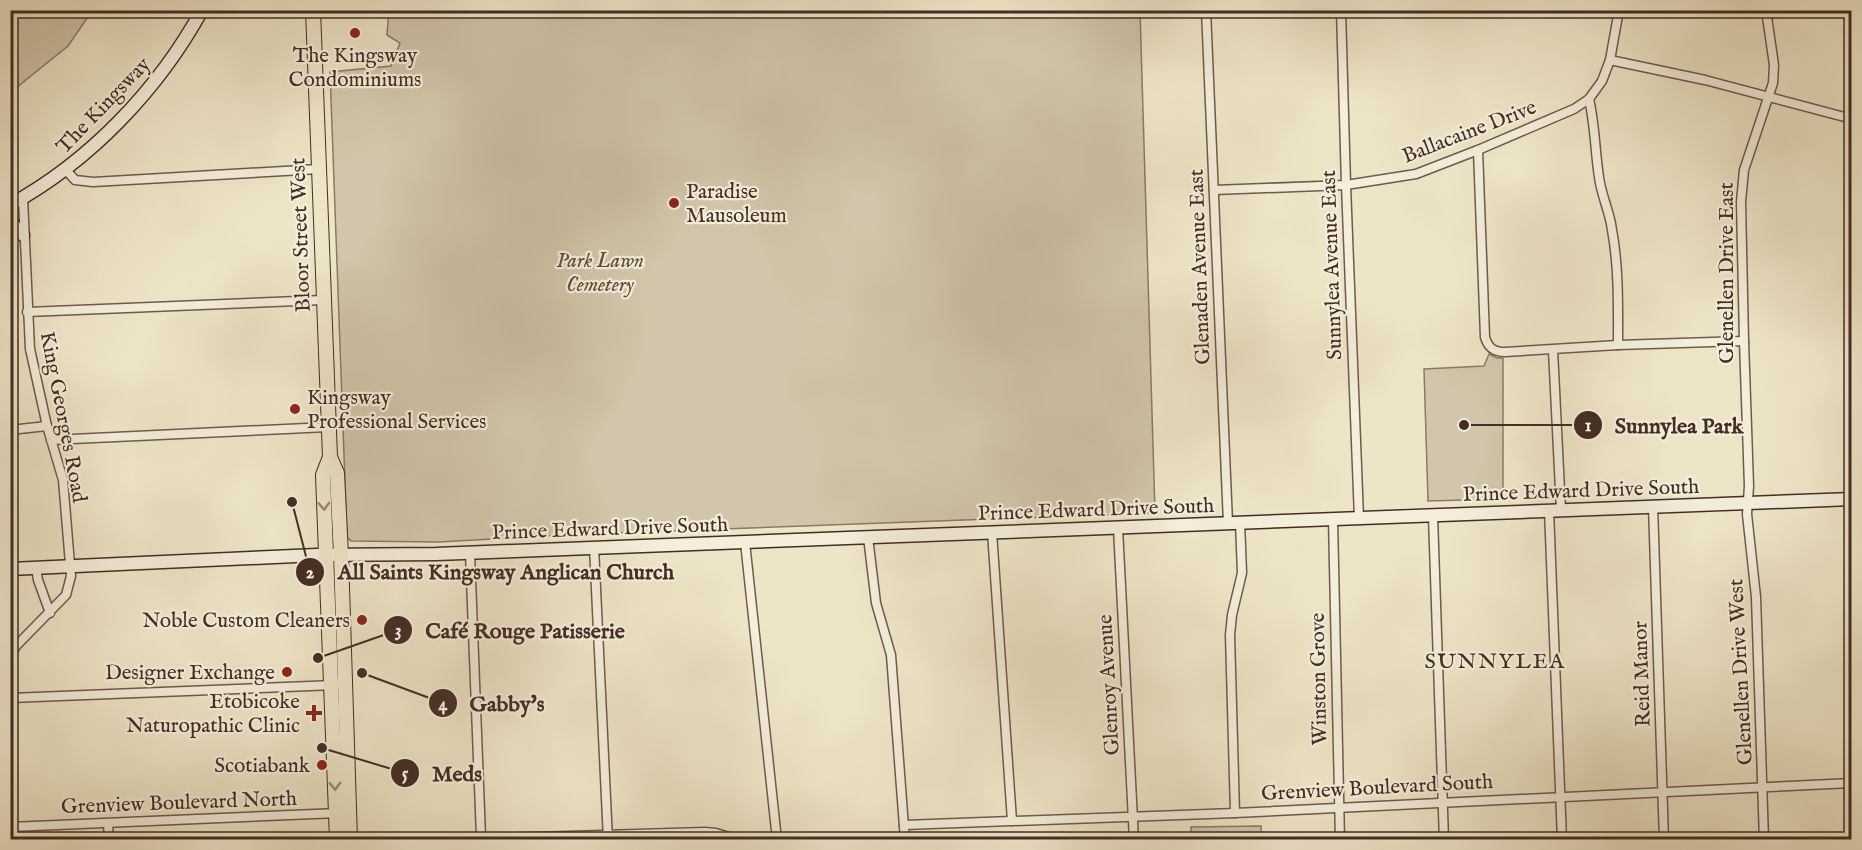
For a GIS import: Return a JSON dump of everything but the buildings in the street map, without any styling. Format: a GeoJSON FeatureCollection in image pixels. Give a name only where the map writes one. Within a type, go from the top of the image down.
{"type":"FeatureCollection","features":[{"type":"Feature","properties":{"kind":"main road","name":"Bloor Street West"},"geometry":{"type":"LineString","coordinates":[[313,10],[328,427],[330,457],[337,473],[341,555],[338,685],[342,813],[337,840]]}},
{"type":"Feature","properties":{"kind":"main road","name":"Bloor Street West"},"geometry":{"type":"LineString","coordinates":[[330,457],[323,475],[326,555],[338,685]]}},
{"type":"Feature","properties":{"kind":"main road","name":"Bloor Street West"},"geometry":{"type":"LineString","coordinates":[[342,813],[350,840]]}},
{"type":"Feature","properties":{"kind":"street","name":"The Kingsway"},"geometry":{"type":"LineString","coordinates":[[10,205],[66,170],[103,136],[166,69],[202,10]]}},
{"type":"Feature","properties":{"kind":"street","name":"Glenaden Avenue East"},"geometry":{"type":"LineString","coordinates":[[1206,10],[1214,190],[1234,523],[1242,573],[1232,615],[1230,635],[1235,813]]}},
{"type":"Feature","properties":{"kind":"street","name":"Sunnylea Avenue East"},"geometry":{"type":"LineString","coordinates":[[1341,10],[1359,518]]}},
{"type":"Feature","properties":{"kind":"street"},"geometry":{"type":"LineString","coordinates":[[1618,345],[1618,270],[1610,216],[1599,179],[1590,99],[1602,81],[1610,60],[1619,10]]}},
{"type":"Feature","properties":{"kind":"street","name":"Glenellen Drive East"},"geometry":{"type":"LineString","coordinates":[[1747,504],[1749,486],[1742,179],[1773,83],[1774,65],[1766,10]]}},
{"type":"Feature","properties":{"kind":"street"},"geometry":{"type":"LineString","coordinates":[[1610,60],[1705,80],[1851,119]]}},
{"type":"Feature","properties":{"kind":"street","name":"Ballacaine Drive"},"geometry":{"type":"LineString","coordinates":[[1214,190],[1346,185],[1416,174],[1574,109],[1590,99]]}},
{"type":"Feature","properties":{"kind":"street"},"geometry":{"type":"LineString","coordinates":[[1478,150],[1485,333],[1487,344],[1492,350],[1500,352],[1744,341]]}},
{"type":"Feature","properties":{"kind":"street"},"geometry":{"type":"LineString","coordinates":[[66,170],[75,180],[93,182],[319,169]]}},
{"type":"Feature","properties":{"kind":"street","name":"King Georges Road"},"geometry":{"type":"LineString","coordinates":[[10,657],[16,646],[66,595],[70,583],[71,567],[63,480],[47,426],[30,349],[23,198]]}},
{"type":"Feature","properties":{"kind":"street"},"geometry":{"type":"LineString","coordinates":[[10,221],[23,235]]}},
{"type":"Feature","properties":{"kind":"street"},"geometry":{"type":"LineString","coordinates":[[27,312],[323,300]]}},
{"type":"Feature","properties":{"kind":"street"},"geometry":{"type":"LineString","coordinates":[[1553,350],[1562,840]]}},
{"type":"Feature","properties":{"kind":"street"},"geometry":{"type":"LineString","coordinates":[[10,430],[47,426]]}},
{"type":"Feature","properties":{"kind":"street"},"geometry":{"type":"LineString","coordinates":[[51,440],[328,427]]}},
{"type":"Feature","properties":{"kind":"street","name":"Prince Edward Drive South"},"geometry":{"type":"LineString","coordinates":[[10,569],[326,555],[470,553],[1851,499]]}},
{"type":"Feature","properties":{"kind":"street","name":"Glenellen Drive West"},"geometry":{"type":"LineString","coordinates":[[1747,504],[1756,597],[1764,840]]}},
{"type":"Feature","properties":{"kind":"street","name":"Reid Manor"},"geometry":{"type":"LineString","coordinates":[[1653,506],[1664,840]]}},
{"type":"Feature","properties":{"kind":"street"},"geometry":{"type":"LineString","coordinates":[[1432,516],[1444,840]]}},
{"type":"Feature","properties":{"kind":"street","name":"Winston Grove"},"geometry":{"type":"LineString","coordinates":[[1332,519],[1340,840]]}},
{"type":"Feature","properties":{"kind":"street","name":"Glenroy Avenue"},"geometry":{"type":"LineString","coordinates":[[1118,528],[1134,840]]}},
{"type":"Feature","properties":{"kind":"street"},"geometry":{"type":"LineString","coordinates":[[993,532],[1012,821]]}},
{"type":"Feature","properties":{"kind":"street"},"geometry":{"type":"LineString","coordinates":[[868,537],[876,603],[891,655],[905,840]]}},
{"type":"Feature","properties":{"kind":"street"},"geometry":{"type":"LineString","coordinates":[[745,542],[777,840]]}},
{"type":"Feature","properties":{"kind":"street"},"geometry":{"type":"LineString","coordinates":[[594,547],[607,836]]}},
{"type":"Feature","properties":{"kind":"street"},"geometry":{"type":"LineString","coordinates":[[470,553],[482,837]]}},
{"type":"Feature","properties":{"kind":"street"},"geometry":{"type":"LineString","coordinates":[[36,568],[50,613]]}},
{"type":"Feature","properties":{"kind":"street"},"geometry":{"type":"LineString","coordinates":[[10,698],[338,685]]}},
{"type":"Feature","properties":{"kind":"street","name":"Grenview Boulevard South"},"geometry":{"type":"LineString","coordinates":[[904,825],[1235,813],[1443,801],[1851,783]]}},
{"type":"Feature","properties":{"kind":"street","name":"Grenview Boulevard North"},"geometry":{"type":"LineString","coordinates":[[10,827],[342,813]]}},
{"type":"Feature","properties":{"kind":"street"},"geometry":{"type":"LineString","coordinates":[[108,824],[109,840]]}},
{"type":"Feature","properties":{"kind":"street"},"geometry":{"type":"LineString","coordinates":[[427,840],[705,832],[739,840]]}},
{"type":"Feature","properties":{"kind":"green space"},"geometry":{"type":"Polygon","coordinates":[[[11,10],[92,11],[68,46],[11,92],[11,10]]]}},
{"type":"Feature","properties":{"kind":"green space","name":"Park Lawn Cemetery"},"geometry":{"type":"Polygon","coordinates":[[[389,11],[1140,11],[1155,513],[560,535],[439,542],[351,541],[347,537],[330,72],[391,66],[400,43],[387,35],[389,11]]]}},
{"type":"Feature","properties":{"kind":"green space"},"geometry":{"type":"Polygon","coordinates":[[[1489,354],[1503,358],[1503,499],[1428,501],[1424,369],[1484,366],[1489,354]]]}},
{"type":"Feature","properties":{"kind":"green space"},"geometry":{"type":"Polygon","coordinates":[[[1261,826],[1261,839],[1191,839],[1191,827],[1261,826]]]}},
{"type":"Feature","properties":{"kind":"place","name":"The Kingsway Condominiums"},"geometry":{"type":"Point","coordinates":[355,33]}},
{"type":"Feature","properties":{"kind":"place","name":"Paradise Mausoleum"},"geometry":{"type":"Point","coordinates":[674,203]}},
{"type":"Feature","properties":{"kind":"place","name":"Kingsway Professional Services"},"geometry":{"type":"Point","coordinates":[295,409]}},
{"type":"Feature","properties":{"kind":"place","name":"Sunnylea Park"},"geometry":{"type":"Point","coordinates":[1464,425]}},
{"type":"Feature","properties":{"kind":"place","name":"All Saints Kingsway Anglican Church"},"geometry":{"type":"Point","coordinates":[292,502]}},
{"type":"Feature","properties":{"kind":"place","name":"Noble Custom Cleaners"},"geometry":{"type":"Point","coordinates":[362,620]}},
{"type":"Feature","properties":{"kind":"place","name":"Café Rouge Patisserie"},"geometry":{"type":"Point","coordinates":[318,658]}},
{"type":"Feature","properties":{"kind":"place","name":"Designer Exchange"},"geometry":{"type":"Point","coordinates":[287,672]}},
{"type":"Feature","properties":{"kind":"place","name":"Gabby's"},"geometry":{"type":"Point","coordinates":[362,673]}},
{"type":"Feature","properties":{"kind":"place","name":"Etobicoke Naturopathic Clinic"},"geometry":{"type":"Point","coordinates":[314,713]}},
{"type":"Feature","properties":{"kind":"place","name":"Meds"},"geometry":{"type":"Point","coordinates":[322,748]}},
{"type":"Feature","properties":{"kind":"place","name":"Scotiabank"},"geometry":{"type":"Point","coordinates":[322,765]}},
{"type":"Feature","properties":{"kind":"district","name":"SUNNYLEA"},"geometry":{"type":"Point","coordinates":[1495,660]}}]}
